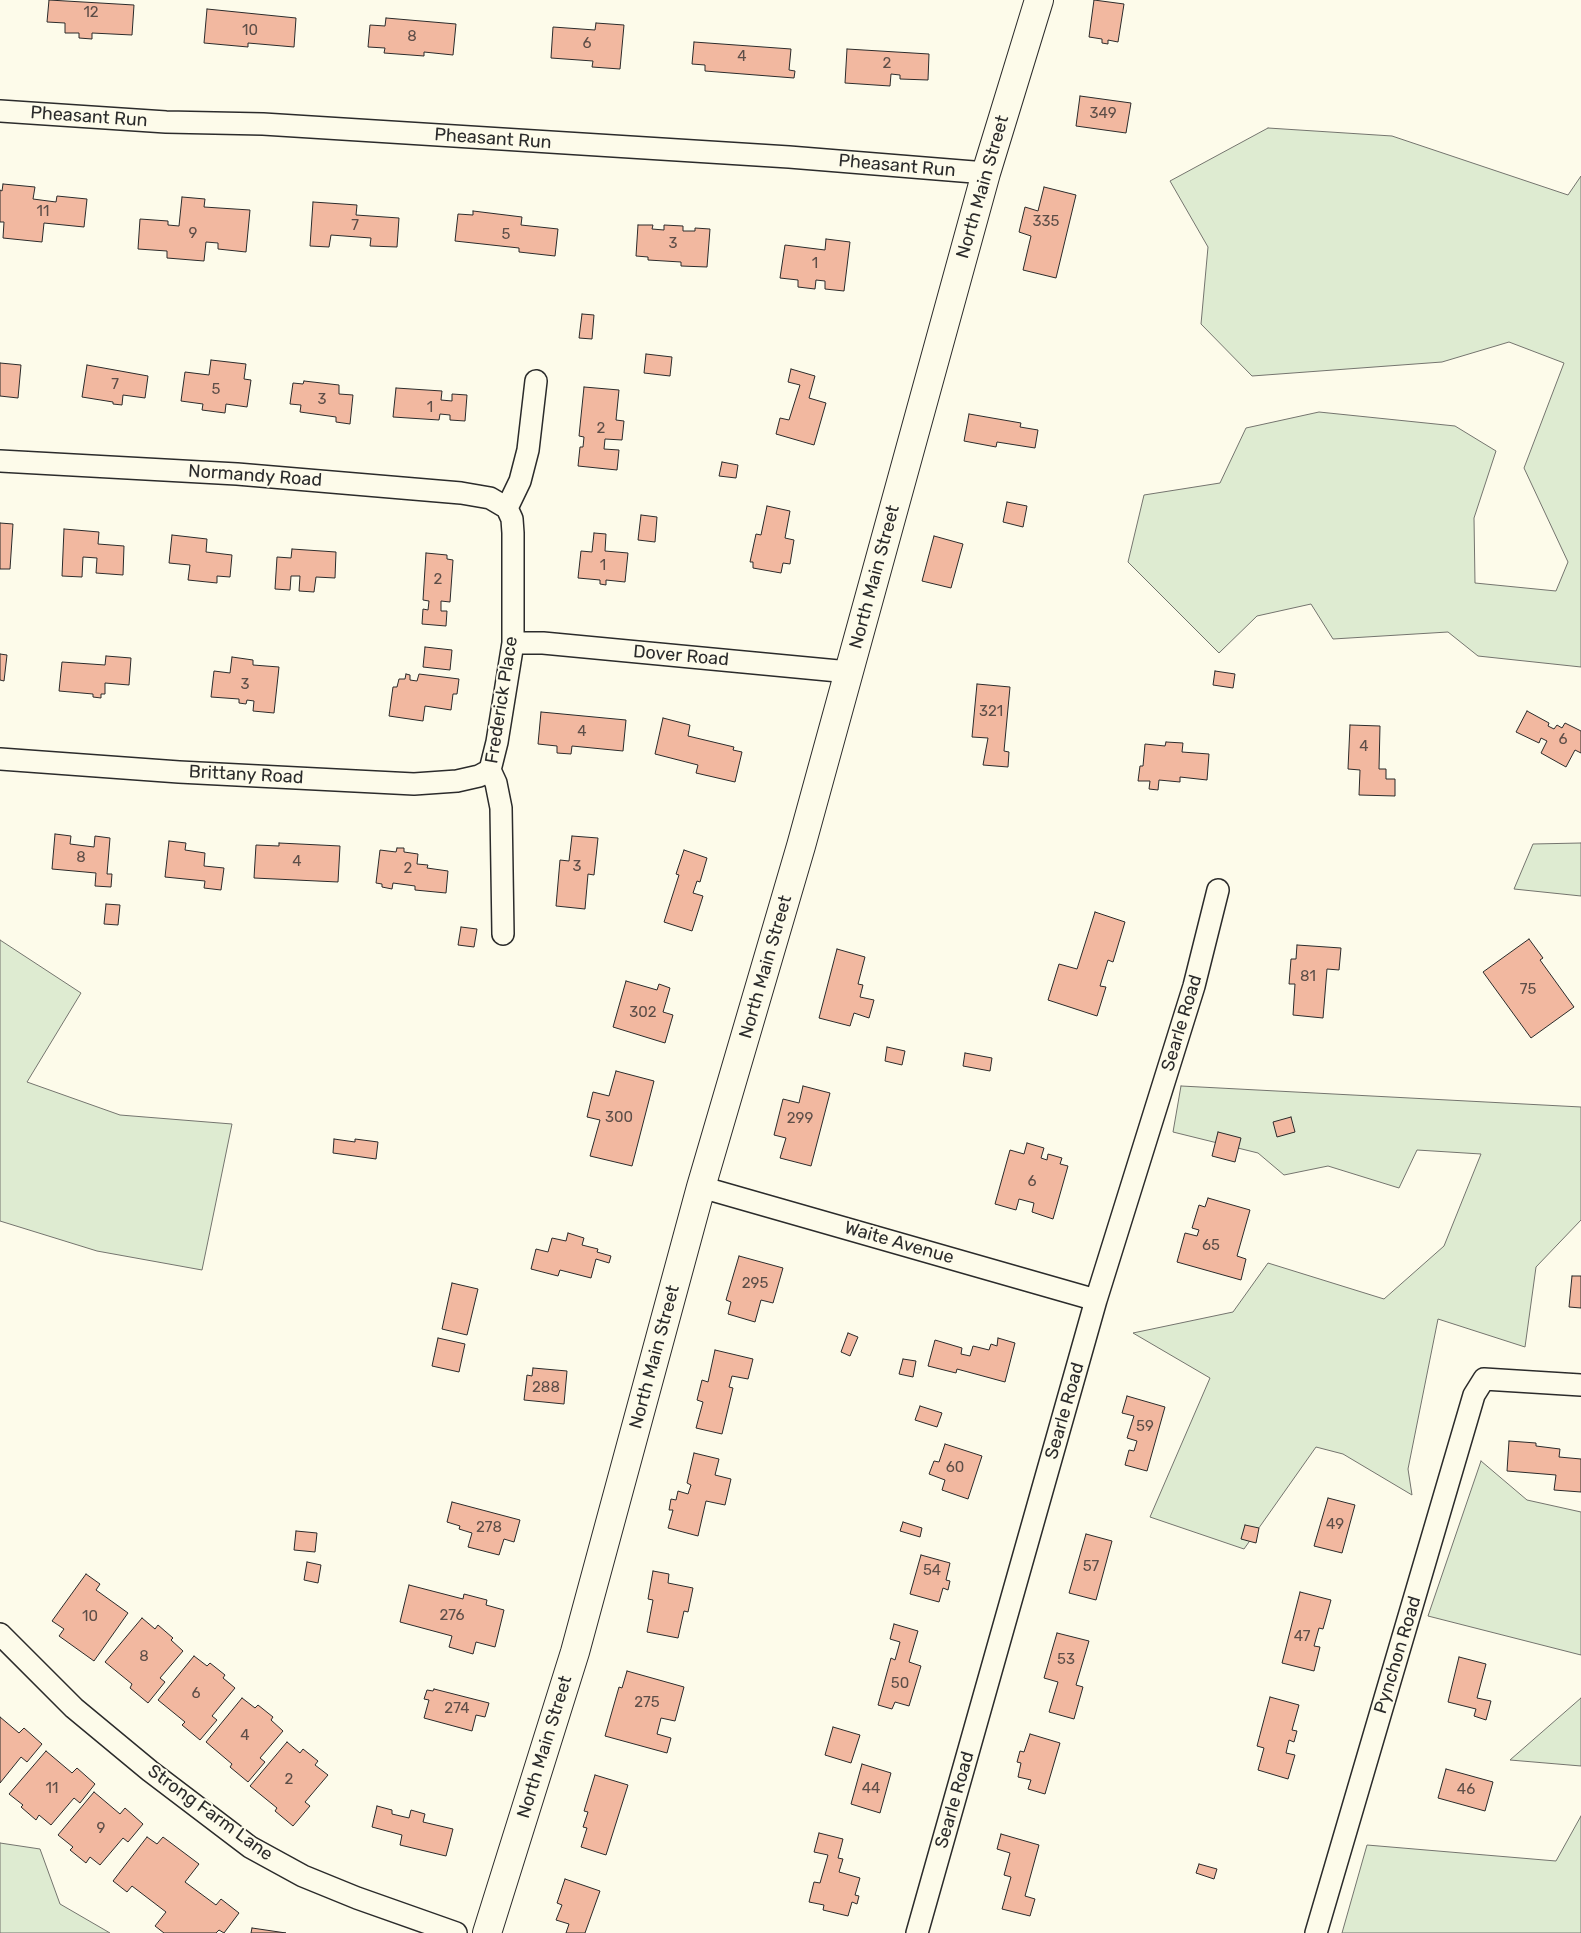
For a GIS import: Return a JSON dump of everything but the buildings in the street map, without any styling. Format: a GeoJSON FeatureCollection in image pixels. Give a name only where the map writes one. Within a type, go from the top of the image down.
{"type":"FeatureCollection","features":[{"type":"Feature","properties":{"kind":"street","name":"North Main Street"},"geometry":{"type":"LineString","coordinates":[[487,1933],[575,1652],[701,1187],[801,846],[986,174],[1039,0]]}},
{"type":"Feature","properties":{"kind":"street","name":"Pheasant Run"},"geometry":{"type":"LineString","coordinates":[[0,111],[166,122],[264,124],[789,157],[986,174]]}},
{"type":"Feature","properties":{"kind":"street"},"geometry":{"type":"LineString","coordinates":[[506,508],[520,480],[528,450],[536,381]]}},
{"type":"Feature","properties":{"kind":"street","name":"Normandy Road"},"geometry":{"type":"LineString","coordinates":[[0,461],[237,474],[461,493],[490,498],[506,508]]}},
{"type":"Feature","properties":{"kind":"street","name":"Frederick Place"},"geometry":{"type":"LineString","coordinates":[[503,934],[501,808],[496,783],[490,770],[497,742],[513,643],[513,533],[512,519],[506,508]]}},
{"type":"Feature","properties":{"kind":"street","name":"Dover Road"},"geometry":{"type":"LineString","coordinates":[[513,643],[573,645],[849,672]]}},
{"type":"Feature","properties":{"kind":"street","name":"Brittany Road"},"geometry":{"type":"LineString","coordinates":[[0,759],[179,772],[414,784],[456,781],[479,776],[490,770]]}},
{"type":"Feature","properties":{"kind":"street","name":"Searle Road"},"geometry":{"type":"LineString","coordinates":[[917,1933],[1096,1300],[1194,986],[1218,890]]}},
{"type":"Feature","properties":{"kind":"street","name":"Waite Avenue"},"geometry":{"type":"LineString","coordinates":[[701,1187],[1096,1300]]}},
{"type":"Feature","properties":{"kind":"street","name":"Pynchon Road"},"geometry":{"type":"LineString","coordinates":[[1316,1933],[1474,1395],[1484,1379],[1581,1385]]}},
{"type":"Feature","properties":{"kind":"street","name":"Strong Farm Lane"},"geometry":{"type":"LineString","coordinates":[[0,1634],[74,1708],[150,1771],[250,1847],[303,1876],[356,1898],[456,1933]]}},
{"type":"Feature","properties":{"kind":"green space"},"geometry":{"type":"Polygon","coordinates":[[[1268,128],[1392,136],[1568,195],[1581,176],[1581,667],[1478,656],[1448,632],[1333,639],[1311,604],[1257,616],[1219,653],[1128,562],[1144,495],[1220,483],[1246,428],[1319,412],[1455,426],[1496,451],[1474,518],[1475,583],[1556,591],[1568,562],[1524,468],[1564,363],[1509,342],[1442,362],[1252,376],[1201,324],[1208,247],[1170,181],[1268,128]]]}},
{"type":"Feature","properties":{"kind":"green space"},"geometry":{"type":"Polygon","coordinates":[[[1581,843],[1581,896],[1514,889],[1533,844],[1581,843]]]}},
{"type":"Feature","properties":{"kind":"green space"},"geometry":{"type":"Polygon","coordinates":[[[0,940],[81,993],[27,1082],[120,1115],[232,1124],[202,1270],[97,1251],[0,1221],[0,940]]]}},
{"type":"Feature","properties":{"kind":"green space"},"geometry":{"type":"Polygon","coordinates":[[[1181,1086],[1581,1107],[1581,1220],[1536,1267],[1525,1347],[1438,1319],[1408,1469],[1412,1495],[1343,1454],[1316,1447],[1244,1549],[1150,1517],[1210,1378],[1133,1333],[1233,1312],[1268,1263],[1384,1299],[1444,1246],[1481,1154],[1417,1150],[1399,1188],[1328,1166],[1284,1175],[1258,1153],[1173,1132],[1181,1086]]]}},
{"type":"Feature","properties":{"kind":"green space"},"geometry":{"type":"Polygon","coordinates":[[[1481,1461],[1527,1500],[1581,1512],[1581,1655],[1428,1616],[1481,1461]]]}},
{"type":"Feature","properties":{"kind":"green space"},"geometry":{"type":"Polygon","coordinates":[[[1581,1698],[1581,1766],[1510,1760],[1581,1698]]]}},
{"type":"Feature","properties":{"kind":"green space"},"geometry":{"type":"Polygon","coordinates":[[[1581,1816],[1581,1933],[1342,1933],[1367,1845],[1556,1861],[1581,1816]]]}},
{"type":"Feature","properties":{"kind":"green space"},"geometry":{"type":"Polygon","coordinates":[[[0,1843],[40,1849],[60,1904],[110,1933],[0,1933],[0,1843]]]}}]}
